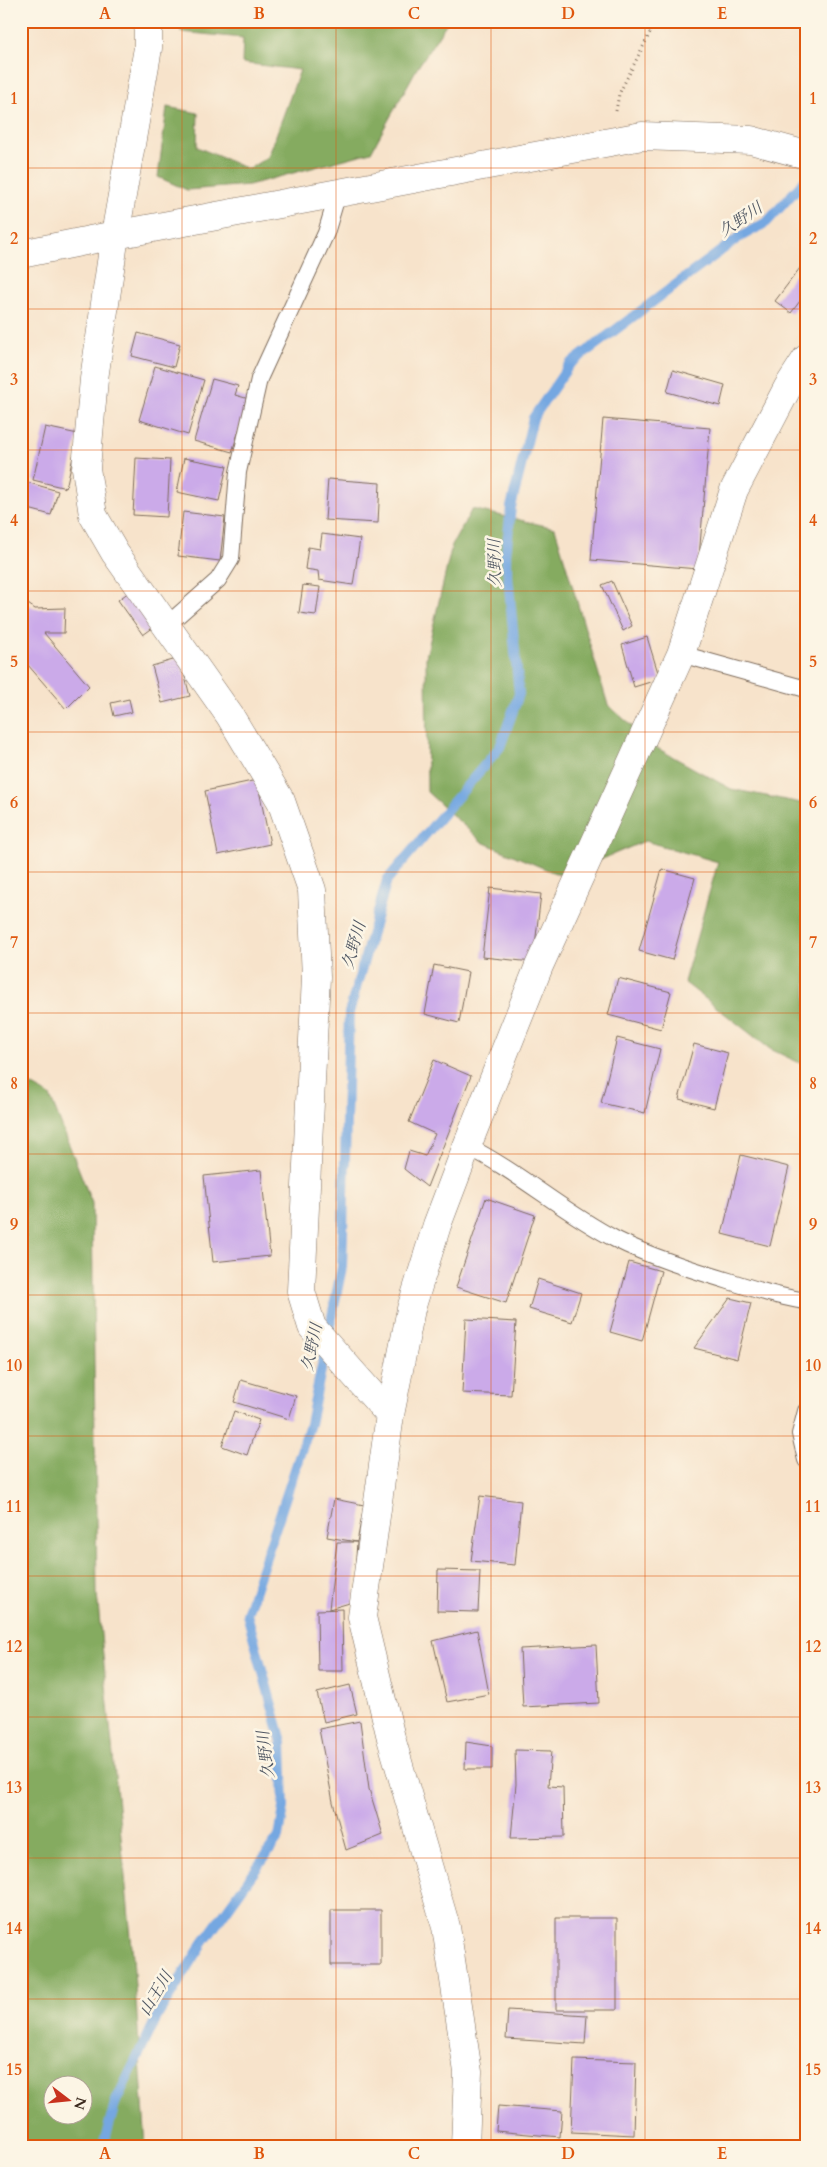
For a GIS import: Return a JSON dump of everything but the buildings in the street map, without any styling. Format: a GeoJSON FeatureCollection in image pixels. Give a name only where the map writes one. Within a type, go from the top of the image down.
{"type":"FeatureCollection","features":[{"type":"Feature","properties":{"kind":"street"},"geometry":{"type":"LineString","coordinates":[[148,21],[148,48],[94,379],[86,468],[93,515],[115,553],[230,716],[282,801],[312,890],[316,977],[301,1291],[312,1327],[390,1415]]}},
{"type":"Feature","properties":{"kind":"street"},"geometry":{"type":"LineString","coordinates":[[21,254],[642,136],[750,140],[806,155]]}},
{"type":"Feature","properties":{"kind":"street"},"geometry":{"type":"LineString","coordinates":[[465,2146],[468,2072],[446,1927],[391,1738],[362,1617],[390,1415],[411,1309],[437,1225],[467,1146],[539,966],[681,654],[734,490],[788,387],[806,359]]}},
{"type":"Feature","properties":{"kind":"lane"},"geometry":{"type":"LineString","coordinates":[[167,625],[218,580],[231,559],[238,472],[259,379],[326,233],[338,193]]}},
{"type":"Feature","properties":{"kind":"lane"},"geometry":{"type":"LineString","coordinates":[[681,654],[806,689]]}},
{"type":"Feature","properties":{"kind":"lane"},"geometry":{"type":"LineString","coordinates":[[467,1146],[494,1160],[553,1200],[615,1238],[678,1265],[786,1298],[806,1301]]}},
{"type":"Feature","properties":{"kind":"lane"},"geometry":{"type":"LineString","coordinates":[[806,1411],[800,1434],[806,1460]]}},
{"type":"Feature","properties":{"kind":"path"},"geometry":{"type":"LineString","coordinates":[[610,141],[618,94],[656,21]]}},
{"type":"Feature","properties":{"kind":"green space"},"geometry":{"type":"Polygon","coordinates":[[[180,21],[448,21],[416,70],[371,152],[249,185],[187,190],[158,177],[167,107],[198,113],[197,147],[248,169],[268,157],[300,70],[242,63],[243,38],[181,32],[180,21]]]}},
{"type":"Feature","properties":{"kind":"green space"},"geometry":{"type":"Polygon","coordinates":[[[472,509],[555,528],[608,705],[657,748],[731,789],[806,804],[806,1066],[770,1049],[684,982],[718,862],[645,841],[562,876],[482,842],[427,792],[426,657],[452,545],[472,509]]]}},
{"type":"Feature","properties":{"kind":"green space"},"geometry":{"type":"Polygon","coordinates":[[[21,1079],[50,1096],[92,1203],[97,1594],[133,1957],[146,2146],[21,2146],[21,1079]]]}},
{"type":"Feature","properties":{"kind":"waterway","name":"久野川"},"geometry":{"type":"LineString","coordinates":[[103,2146],[116,2101],[158,2015],[203,1943],[279,1837],[284,1808],[282,1742],[247,1614],[310,1424],[342,1267],[349,1013],[387,880],[500,747],[519,694],[506,555],[511,507],[533,418],[570,364],[738,238],[767,222],[806,179]]}},
{"type":"Feature","properties":{"kind":"water label","name":"山王川"},"geometry":{"type":"Point","coordinates":[155,1993]}}]}
